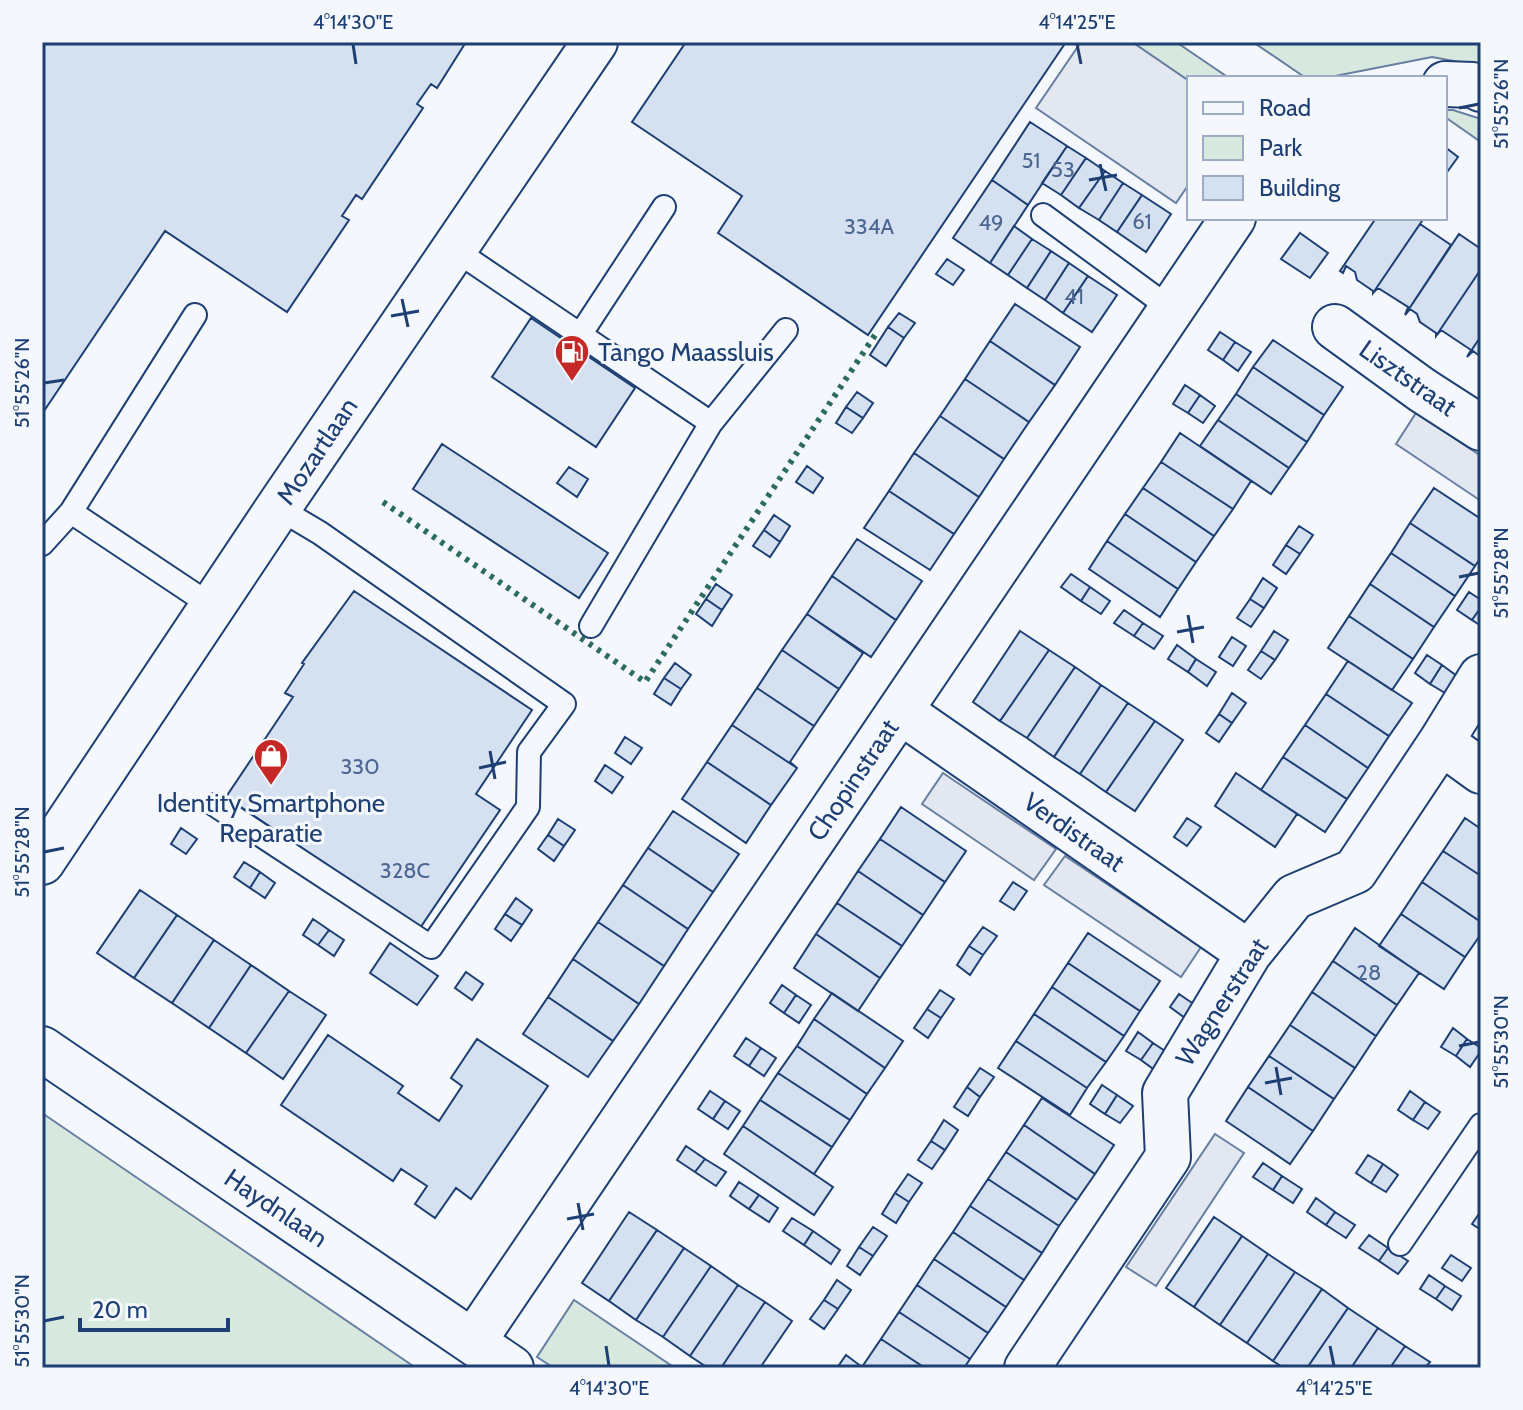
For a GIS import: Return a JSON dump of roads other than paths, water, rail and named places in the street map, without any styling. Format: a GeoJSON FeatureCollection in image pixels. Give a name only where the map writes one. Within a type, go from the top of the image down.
{"type":"FeatureCollection","features":[{"type":"Feature","properties":{"kind":"street","name":"Mozartlaan"},"geometry":{"type":"LineString","coordinates":[[42,862],[595,42]]}},
{"type":"Feature","properties":{"kind":"street"},"geometry":{"type":"LineString","coordinates":[[1447,84],[1473,85],[1481,89]]}},
{"type":"Feature","properties":{"kind":"street","name":"Chopinstraat"},"geometry":{"type":"LineString","coordinates":[[473,1342],[1232,220]]}},
{"type":"Feature","properties":{"kind":"street","name":"Lisztstraat"},"geometry":{"type":"LineString","coordinates":[[1335,327],[1481,428]]}},
{"type":"Feature","properties":{"kind":"street","name":"Wagnerstraat"},"geometry":{"type":"LineString","coordinates":[[1027,1368],[1168,1157],[1165,1093],[1249,953],[1294,897],[1355,871],[1481,677]]}},
{"type":"Feature","properties":{"kind":"street","name":"Verdistraat"},"geometry":{"type":"LineString","coordinates":[[900,711],[1249,953]]}},
{"type":"Feature","properties":{"kind":"street"},"geometry":{"type":"LineString","coordinates":[[1441,742],[1481,771]]}},
{"type":"Feature","properties":{"kind":"street","name":"Haydnlaan"},"geometry":{"type":"LineString","coordinates":[[42,1049],[511,1368]]}},
{"type":"Feature","properties":{"kind":"lane"},"geometry":{"type":"LineString","coordinates":[[580,335],[664,207]]}},
{"type":"Feature","properties":{"kind":"lane"},"geometry":{"type":"LineString","coordinates":[[1043,215],[1171,309]]}},
{"type":"Feature","properties":{"kind":"lane"},"geometry":{"type":"LineString","coordinates":[[455,250],[711,423]]}},
{"type":"Feature","properties":{"kind":"lane"},"geometry":{"type":"LineString","coordinates":[[42,544],[71,512],[195,315]]}},
{"type":"Feature","properties":{"kind":"lane"},"geometry":{"type":"LineString","coordinates":[[591,626],[711,423],[786,330]]}},
{"type":"Feature","properties":{"kind":"lane"},"geometry":{"type":"LineString","coordinates":[[215,805],[431,947],[528,807],[529,752],[564,704],[320,533],[278,508]]}},
{"type":"Feature","properties":{"kind":"lane"},"geometry":{"type":"LineString","coordinates":[[71,512],[212,606]]}},
{"type":"Feature","properties":{"kind":"lane"},"geometry":{"type":"LineString","coordinates":[[1400,1244],[1481,1125]]}},
{"type":"Feature","properties":{"kind":"place","name":"Tango Maassluis"},"geometry":{"type":"Point","coordinates":[572,383]}},
{"type":"Feature","properties":{"kind":"place","name":"Identity Smartphone Reparatie"},"geometry":{"type":"Point","coordinates":[271,787]}}]}
